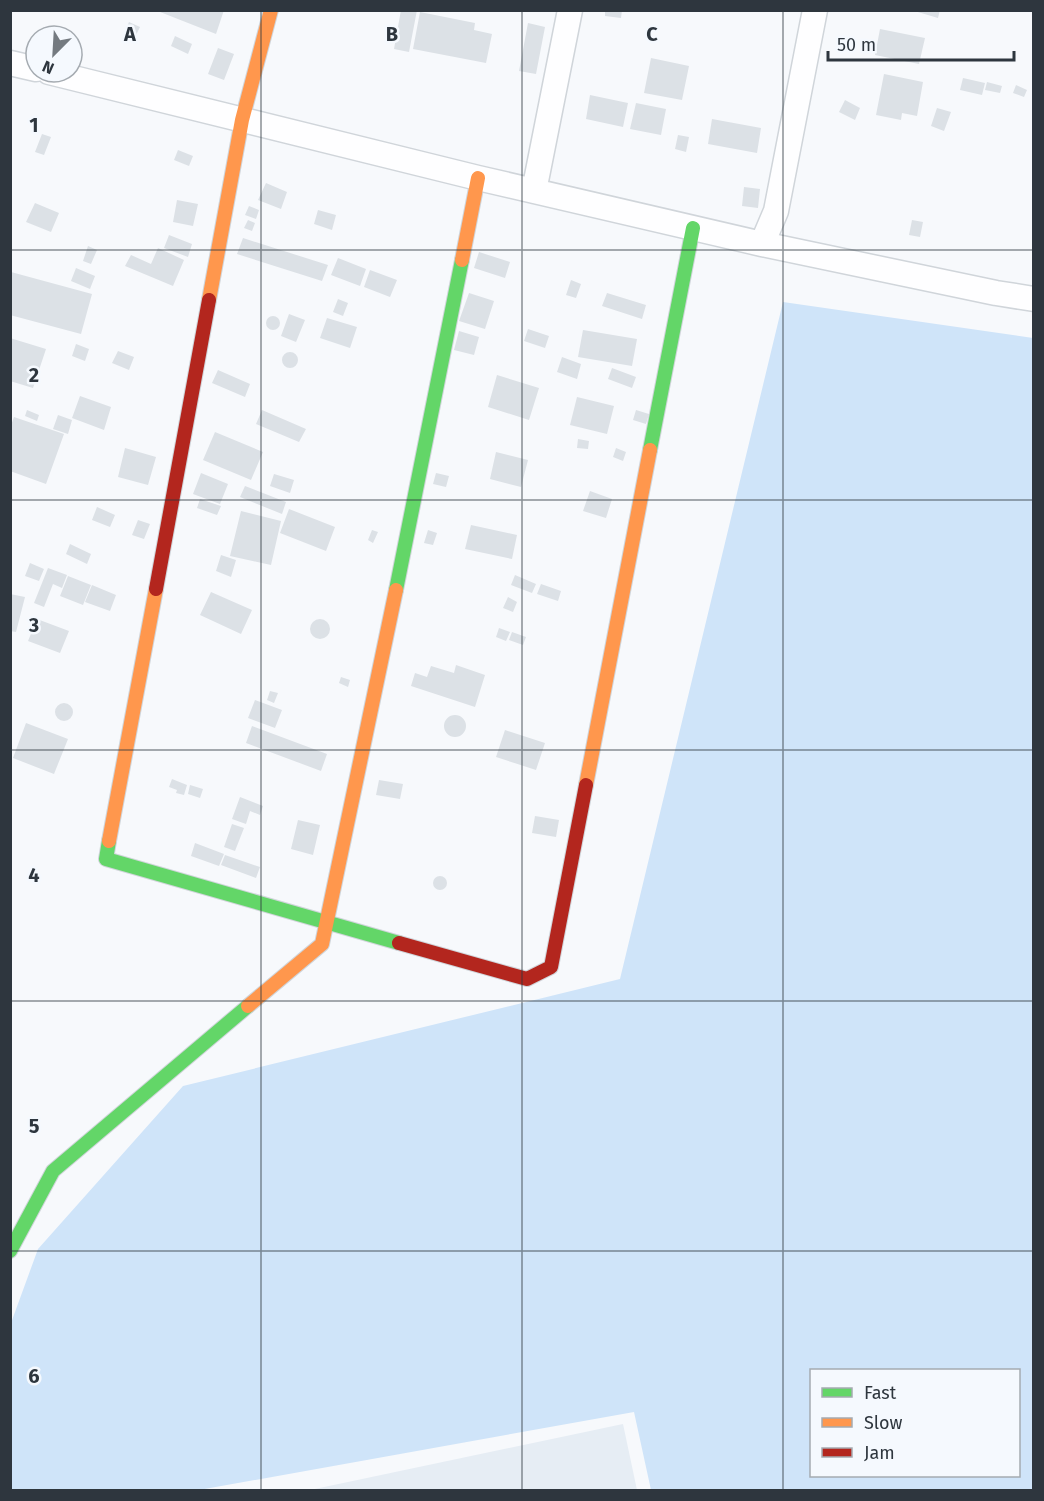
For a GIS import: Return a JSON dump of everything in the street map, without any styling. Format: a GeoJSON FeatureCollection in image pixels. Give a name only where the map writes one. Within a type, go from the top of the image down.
{"type":"FeatureCollection","features":[{"type":"Feature","properties":{"kind":"street"},"geometry":{"type":"LineString","coordinates":[[272,10],[242,120],[106,859],[527,979],[551,967],[693,228]]}},
{"type":"Feature","properties":{"kind":"street"},"geometry":{"type":"LineString","coordinates":[[534,191],[570,10]]}},
{"type":"Feature","properties":{"kind":"street"},"geometry":{"type":"LineString","coordinates":[[762,243],[776,211],[815,10]]}},
{"type":"Feature","properties":{"kind":"street"},"geometry":{"type":"LineString","coordinates":[[84,81],[477,178],[693,228],[996,293],[1034,299]]}},
{"type":"Feature","properties":{"kind":"street"},"geometry":{"type":"LineString","coordinates":[[10,1251],[53,1171],[322,944],[358,778],[477,178]]}},
{"type":"Feature","properties":{"kind":"shaded area"},"geometry":{"type":"Polygon","coordinates":[[[783,302],[1033,338],[1033,1490],[651,1490],[634,1412],[199,1490],[11,1490],[11,1323],[38,1249],[183,1086],[620,979],[783,302]]]}},
{"type":"Feature","properties":{"kind":"shaded area"},"geometry":{"type":"Polygon","coordinates":[[[623,1424],[637,1490],[310,1490],[623,1424]]]}},
{"type":"Feature","properties":{"kind":"building"},"geometry":{"type":"Polygon","coordinates":[[[155,10],[224,10],[216,34],[155,10]]]}},
{"type":"Feature","properties":{"kind":"building"},"geometry":{"type":"Polygon","coordinates":[[[401,10],[417,10],[409,52],[394,49],[401,10]]]}},
{"type":"Feature","properties":{"kind":"building"},"geometry":{"type":"Polygon","coordinates":[[[605,10],[622,10],[621,18],[605,16],[605,10]]]}},
{"type":"Feature","properties":{"kind":"building"},"geometry":{"type":"Polygon","coordinates":[[[911,10],[940,10],[938,18],[911,10]]]}},
{"type":"Feature","properties":{"kind":"building"},"geometry":{"type":"Polygon","coordinates":[[[420,12],[475,23],[474,30],[492,34],[486,63],[413,49],[420,12]]]}},
{"type":"Feature","properties":{"kind":"building"},"geometry":{"type":"Polygon","coordinates":[[[129,22],[140,27],[134,39],[124,34],[129,22]]]}},
{"type":"Feature","properties":{"kind":"building"},"geometry":{"type":"Polygon","coordinates":[[[528,23],[545,27],[536,74],[519,71],[528,23]]]}},
{"type":"Feature","properties":{"kind":"building"},"geometry":{"type":"Polygon","coordinates":[[[880,29],[925,38],[919,64],[875,55],[880,29]]]}},
{"type":"Feature","properties":{"kind":"building"},"geometry":{"type":"Polygon","coordinates":[[[175,36],[192,44],[188,54],[171,46],[175,36]]]}},
{"type":"Feature","properties":{"kind":"building"},"geometry":{"type":"Polygon","coordinates":[[[218,48],[234,54],[224,80],[208,74],[218,48]]]}},
{"type":"Feature","properties":{"kind":"building"},"geometry":{"type":"Polygon","coordinates":[[[651,58],[689,66],[682,100],[644,93],[651,58]]]}},
{"type":"Feature","properties":{"kind":"building"},"geometry":{"type":"Polygon","coordinates":[[[884,74],[923,82],[917,116],[902,113],[901,120],[876,115],[884,74]]]}},
{"type":"Feature","properties":{"kind":"building"},"geometry":{"type":"Polygon","coordinates":[[[963,78],[985,83],[982,95],[960,90],[963,78]]]}},
{"type":"Feature","properties":{"kind":"building"},"geometry":{"type":"Polygon","coordinates":[[[987,82],[1002,86],[1000,93],[985,90],[987,82]]]}},
{"type":"Feature","properties":{"kind":"building"},"geometry":{"type":"Polygon","coordinates":[[[1016,85],[1027,90],[1024,97],[1013,93],[1016,85]]]}},
{"type":"Feature","properties":{"kind":"building"},"geometry":{"type":"Polygon","coordinates":[[[590,95],[628,103],[623,127],[586,119],[590,95]]]}},
{"type":"Feature","properties":{"kind":"building"},"geometry":{"type":"Polygon","coordinates":[[[845,100],[860,108],[855,120],[839,112],[845,100]]]}},
{"type":"Feature","properties":{"kind":"building"},"geometry":{"type":"Polygon","coordinates":[[[636,103],[666,109],[661,135],[630,129],[636,103]]]}},
{"type":"Feature","properties":{"kind":"building"},"geometry":{"type":"Polygon","coordinates":[[[937,108],[951,112],[944,131],[931,126],[937,108]]]}},
{"type":"Feature","properties":{"kind":"building"},"geometry":{"type":"Polygon","coordinates":[[[712,119],[761,128],[757,153],[708,144],[712,119]]]}},
{"type":"Feature","properties":{"kind":"building"},"geometry":{"type":"Polygon","coordinates":[[[42,134],[51,137],[44,155],[35,152],[42,134]]]}},
{"type":"Feature","properties":{"kind":"building"},"geometry":{"type":"Polygon","coordinates":[[[678,135],[689,137],[686,152],[675,149],[678,135]]]}},
{"type":"Feature","properties":{"kind":"building"},"geometry":{"type":"Polygon","coordinates":[[[178,150],[193,156],[189,166],[174,160],[178,150]]]}},
{"type":"Feature","properties":{"kind":"building"},"geometry":{"type":"Polygon","coordinates":[[[266,183],[287,192],[281,209],[258,200],[266,183]]]}},
{"type":"Feature","properties":{"kind":"building"},"geometry":{"type":"Polygon","coordinates":[[[744,187],[760,189],[758,208],[742,206],[744,187]]]}},
{"type":"Feature","properties":{"kind":"building"},"geometry":{"type":"Polygon","coordinates":[[[177,200],[198,204],[193,226],[173,222],[177,200]]]}},
{"type":"Feature","properties":{"kind":"building"},"geometry":{"type":"Polygon","coordinates":[[[35,203],[59,213],[51,232],[26,222],[35,203]]]}},
{"type":"Feature","properties":{"kind":"building"},"geometry":{"type":"Polygon","coordinates":[[[249,206],[259,210],[256,219],[245,215],[249,206]]]}},
{"type":"Feature","properties":{"kind":"building"},"geometry":{"type":"Polygon","coordinates":[[[318,210],[336,215],[332,230],[314,224],[318,210]]]}},
{"type":"Feature","properties":{"kind":"building"},"geometry":{"type":"Polygon","coordinates":[[[248,220],[255,223],[252,231],[244,228],[248,220]]]}},
{"type":"Feature","properties":{"kind":"building"},"geometry":{"type":"Polygon","coordinates":[[[912,220],[923,222],[920,237],[909,235],[912,220]]]}},
{"type":"Feature","properties":{"kind":"building"},"geometry":{"type":"Polygon","coordinates":[[[169,235],[192,244],[188,257],[164,248],[169,235]]]}},
{"type":"Feature","properties":{"kind":"building"},"geometry":{"type":"Polygon","coordinates":[[[243,238],[328,265],[322,281],[237,254],[243,238]]]}},
{"type":"Feature","properties":{"kind":"building"},"geometry":{"type":"Polygon","coordinates":[[[88,246],[97,250],[91,264],[83,261],[88,246]]]}},
{"type":"Feature","properties":{"kind":"building"},"geometry":{"type":"Polygon","coordinates":[[[158,248],[184,260],[173,286],[125,266],[131,255],[151,264],[158,248]]]}},
{"type":"Feature","properties":{"kind":"building"},"geometry":{"type":"Polygon","coordinates":[[[479,252],[510,262],[505,278],[474,268],[479,252]]]}},
{"type":"Feature","properties":{"kind":"building"},"geometry":{"type":"Polygon","coordinates":[[[338,258],[366,269],[360,286],[331,275],[338,258]]]}},
{"type":"Feature","properties":{"kind":"building"},"geometry":{"type":"Polygon","coordinates":[[[76,268],[95,276],[90,289],[71,281],[76,268]]]}},
{"type":"Feature","properties":{"kind":"building"},"geometry":{"type":"Polygon","coordinates":[[[370,270],[397,280],[390,297],[364,287],[370,270]]]}},
{"type":"Feature","properties":{"kind":"building"},"geometry":{"type":"Polygon","coordinates":[[[11,272],[92,294],[81,334],[10,315],[11,272]]]}},
{"type":"Feature","properties":{"kind":"building"},"geometry":{"type":"Polygon","coordinates":[[[571,280],[581,284],[576,298],[566,295],[571,280]]]}},
{"type":"Feature","properties":{"kind":"building"},"geometry":{"type":"Polygon","coordinates":[[[469,293],[494,301],[485,329],[459,321],[469,293]]]}},
{"type":"Feature","properties":{"kind":"building"},"geometry":{"type":"Polygon","coordinates":[[[607,293],[646,305],[642,319],[602,306],[607,293]]]}},
{"type":"Feature","properties":{"kind":"building"},"geometry":{"type":"Polygon","coordinates":[[[338,299],[348,303],[343,316],[333,312],[338,299]]]}},
{"type":"Feature","properties":{"kind":"building"},"geometry":{"type":"Polygon","coordinates":[[[289,314],[305,320],[296,342],[281,336],[289,314]]]}},
{"type":"Feature","properties":{"kind":"building"},"geometry":{"type":"Polygon","coordinates":[[[273,316],[278,318],[280,323],[278,328],[273,330],[268,328],[266,323],[268,318],[273,316]]]}},
{"type":"Feature","properties":{"kind":"building"},"geometry":{"type":"Polygon","coordinates":[[[327,318],[357,327],[350,348],[320,338],[327,318]]]}},
{"type":"Feature","properties":{"kind":"building"},"geometry":{"type":"Polygon","coordinates":[[[528,329],[549,336],[545,348],[524,341],[528,329]]]}},
{"type":"Feature","properties":{"kind":"building"},"geometry":{"type":"Polygon","coordinates":[[[583,330],[637,339],[632,366],[578,357],[583,330]]]}},
{"type":"Feature","properties":{"kind":"building"},"geometry":{"type":"Polygon","coordinates":[[[459,331],[479,337],[474,355],[454,350],[459,331]]]}},
{"type":"Feature","properties":{"kind":"building"},"geometry":{"type":"Polygon","coordinates":[[[10,338],[46,349],[33,388],[10,381],[10,338]]]}},
{"type":"Feature","properties":{"kind":"building"},"geometry":{"type":"Polygon","coordinates":[[[76,344],[89,349],[85,361],[72,356],[76,344]]]}},
{"type":"Feature","properties":{"kind":"building"},"geometry":{"type":"Polygon","coordinates":[[[118,351],[134,357],[129,370],[112,363],[118,351]]]}},
{"type":"Feature","properties":{"kind":"building"},"geometry":{"type":"Polygon","coordinates":[[[290,352],[296,354],[298,360],[296,366],[290,368],[284,366],[282,360],[284,354],[290,352]]]}},
{"type":"Feature","properties":{"kind":"building"},"geometry":{"type":"Polygon","coordinates":[[[562,357],[581,364],[577,379],[557,372],[562,357]]]}},
{"type":"Feature","properties":{"kind":"building"},"geometry":{"type":"Polygon","coordinates":[[[612,368],[636,377],[632,388],[608,379],[612,368]]]}},
{"type":"Feature","properties":{"kind":"building"},"geometry":{"type":"Polygon","coordinates":[[[218,370],[250,384],[245,397],[212,383],[218,370]]]}},
{"type":"Feature","properties":{"kind":"building"},"geometry":{"type":"Polygon","coordinates":[[[497,375],[539,388],[529,420],[488,407],[497,375]]]}},
{"type":"Feature","properties":{"kind":"building"},"geometry":{"type":"Polygon","coordinates":[[[80,396],[111,407],[104,430],[72,418],[80,396]]]}},
{"type":"Feature","properties":{"kind":"building"},"geometry":{"type":"Polygon","coordinates":[[[577,397],[614,406],[607,434],[570,425],[577,397]]]}},
{"type":"Feature","properties":{"kind":"building"},"geometry":{"type":"Polygon","coordinates":[[[27,410],[39,415],[37,421],[25,416],[27,410]]]}},
{"type":"Feature","properties":{"kind":"building"},"geometry":{"type":"Polygon","coordinates":[[[262,410],[306,429],[299,442],[256,424],[262,410]]]}},
{"type":"Feature","properties":{"kind":"building"},"geometry":{"type":"Polygon","coordinates":[[[636,410],[649,414],[646,424],[633,420],[636,410]]]}},
{"type":"Feature","properties":{"kind":"building"},"geometry":{"type":"Polygon","coordinates":[[[58,415],[72,420],[68,434],[53,429],[58,415]]]}},
{"type":"Feature","properties":{"kind":"building"},"geometry":{"type":"Polygon","coordinates":[[[14,417],[64,434],[46,484],[10,471],[10,428],[14,417]]]}},
{"type":"Feature","properties":{"kind":"building"},"geometry":{"type":"Polygon","coordinates":[[[215,432],[263,452],[251,480],[203,460],[215,432]]]}},
{"type":"Feature","properties":{"kind":"building"},"geometry":{"type":"Polygon","coordinates":[[[578,439],[589,441],[588,449],[577,448],[578,439]]]}},
{"type":"Feature","properties":{"kind":"building"},"geometry":{"type":"Polygon","coordinates":[[[125,448],[156,457],[148,485],[118,477],[125,448]]]}},
{"type":"Feature","properties":{"kind":"building"},"geometry":{"type":"Polygon","coordinates":[[[616,448],[626,452],[623,461],[613,457],[616,448]]]}},
{"type":"Feature","properties":{"kind":"building"},"geometry":{"type":"Polygon","coordinates":[[[496,452],[528,460],[521,487],[490,479],[496,452]]]}},
{"type":"Feature","properties":{"kind":"building"},"geometry":{"type":"Polygon","coordinates":[[[201,473],[228,484],[220,504],[193,494],[201,473]]]}},
{"type":"Feature","properties":{"kind":"building"},"geometry":{"type":"Polygon","coordinates":[[[436,473],[449,476],[446,487],[433,484],[436,473]]]}},
{"type":"Feature","properties":{"kind":"building"},"geometry":{"type":"Polygon","coordinates":[[[274,474],[294,480],[290,493],[270,486],[274,474]]]}},
{"type":"Feature","properties":{"kind":"building"},"geometry":{"type":"Polygon","coordinates":[[[245,486],[286,502],[282,514],[240,497],[245,486]]]}},
{"type":"Feature","properties":{"kind":"building"},"geometry":{"type":"Polygon","coordinates":[[[590,491],[612,499],[606,518],[583,511],[590,491]]]}},
{"type":"Feature","properties":{"kind":"building"},"geometry":{"type":"Polygon","coordinates":[[[200,499],[221,506],[217,515],[197,508],[200,499]]]}},
{"type":"Feature","properties":{"kind":"building"},"geometry":{"type":"Polygon","coordinates":[[[97,507],[115,515],[110,527],[92,520],[97,507]]]}},
{"type":"Feature","properties":{"kind":"building"},"geometry":{"type":"Polygon","coordinates":[[[289,509],[335,527],[326,551],[280,533],[289,509]]]}},
{"type":"Feature","properties":{"kind":"building"},"geometry":{"type":"Polygon","coordinates":[[[241,511],[281,521],[271,565],[230,556],[241,511]]]}},
{"type":"Feature","properties":{"kind":"building"},"geometry":{"type":"Polygon","coordinates":[[[138,520],[150,524],[144,539],[132,535],[138,520]]]}},
{"type":"Feature","properties":{"kind":"building"},"geometry":{"type":"Polygon","coordinates":[[[471,525],[517,535],[512,559],[465,549],[471,525]]]}},
{"type":"Feature","properties":{"kind":"building"},"geometry":{"type":"Polygon","coordinates":[[[372,530],[378,532],[373,543],[368,540],[372,530]]]}},
{"type":"Feature","properties":{"kind":"building"},"geometry":{"type":"Polygon","coordinates":[[[428,530],[437,533],[433,545],[424,543],[428,530]]]}},
{"type":"Feature","properties":{"kind":"building"},"geometry":{"type":"Polygon","coordinates":[[[70,544],[91,554],[87,564],[66,554],[70,544]]]}},
{"type":"Feature","properties":{"kind":"building"},"geometry":{"type":"Polygon","coordinates":[[[221,555],[236,560],[231,577],[216,571],[221,555]]]}},
{"type":"Feature","properties":{"kind":"building"},"geometry":{"type":"Polygon","coordinates":[[[30,563],[44,569],[39,581],[25,576],[30,563]]]}},
{"type":"Feature","properties":{"kind":"building"},"geometry":{"type":"Polygon","coordinates":[[[48,568],[67,575],[62,588],[53,584],[44,607],[34,603],[48,568]]]}},
{"type":"Feature","properties":{"kind":"building"},"geometry":{"type":"Polygon","coordinates":[[[515,575],[536,584],[532,593],[511,585],[515,575]]]}},
{"type":"Feature","properties":{"kind":"building"},"geometry":{"type":"Polygon","coordinates":[[[68,576],[91,585],[83,605],[60,596],[68,576]]]}},
{"type":"Feature","properties":{"kind":"building"},"geometry":{"type":"Polygon","coordinates":[[[541,584],[561,591],[558,601],[537,594],[541,584]]]}},
{"type":"Feature","properties":{"kind":"building"},"geometry":{"type":"Polygon","coordinates":[[[92,585],[116,595],[110,611],[85,602],[92,585]]]}},
{"type":"Feature","properties":{"kind":"building"},"geometry":{"type":"Polygon","coordinates":[[[211,592],[252,610],[241,634],[200,615],[211,592]]]}},
{"type":"Feature","properties":{"kind":"building"},"geometry":{"type":"Polygon","coordinates":[[[10,594],[25,597],[16,632],[10,631],[10,594]]]}},
{"type":"Feature","properties":{"kind":"building"},"geometry":{"type":"Polygon","coordinates":[[[508,597],[517,602],[513,612],[503,608],[508,597]]]}},
{"type":"Feature","properties":{"kind":"building"},"geometry":{"type":"Polygon","coordinates":[[[37,619],[69,631],[60,653],[28,641],[37,619]]]}},
{"type":"Feature","properties":{"kind":"building"},"geometry":{"type":"Polygon","coordinates":[[[320,619],[327,622],[330,629],[327,636],[320,639],[313,636],[310,629],[313,622],[320,619]]]}},
{"type":"Feature","properties":{"kind":"building"},"geometry":{"type":"Polygon","coordinates":[[[499,628],[510,632],[506,641],[496,637],[499,628]]]}},
{"type":"Feature","properties":{"kind":"building"},"geometry":{"type":"Polygon","coordinates":[[[512,632],[526,637],[523,645],[509,640],[512,632]]]}},
{"type":"Feature","properties":{"kind":"building"},"geometry":{"type":"Polygon","coordinates":[[[456,665],[485,675],[475,707],[411,686],[415,673],[427,677],[431,666],[454,673],[456,665]]]}},
{"type":"Feature","properties":{"kind":"building"},"geometry":{"type":"Polygon","coordinates":[[[341,677],[350,680],[348,687],[339,683],[341,677]]]}},
{"type":"Feature","properties":{"kind":"building"},"geometry":{"type":"Polygon","coordinates":[[[270,691],[278,693],[274,703],[267,700],[270,691]]]}},
{"type":"Feature","properties":{"kind":"building"},"geometry":{"type":"Polygon","coordinates":[[[255,700],[282,710],[275,728],[248,718],[255,700]]]}},
{"type":"Feature","properties":{"kind":"building"},"geometry":{"type":"Polygon","coordinates":[[[64,703],[70,706],[73,712],[70,718],[64,721],[58,718],[55,712],[58,706],[64,703]]]}},
{"type":"Feature","properties":{"kind":"building"},"geometry":{"type":"Polygon","coordinates":[[[455,715],[463,718],[466,726],[463,734],[455,737],[447,734],[444,726],[447,718],[455,715]]]}},
{"type":"Feature","properties":{"kind":"building"},"geometry":{"type":"Polygon","coordinates":[[[26,723],[68,739],[54,774],[13,758],[26,723]]]}},
{"type":"Feature","properties":{"kind":"building"},"geometry":{"type":"Polygon","coordinates":[[[252,726],[327,754],[321,771],[246,743],[252,726]]]}},
{"type":"Feature","properties":{"kind":"building"},"geometry":{"type":"Polygon","coordinates":[[[505,730],[545,743],[536,770],[496,757],[505,730]]]}},
{"type":"Feature","properties":{"kind":"building"},"geometry":{"type":"Polygon","coordinates":[[[172,779],[187,785],[184,795],[176,793],[177,790],[169,787],[172,779]]]}},
{"type":"Feature","properties":{"kind":"building"},"geometry":{"type":"Polygon","coordinates":[[[379,780],[403,784],[400,799],[376,795],[379,780]]]}},
{"type":"Feature","properties":{"kind":"building"},"geometry":{"type":"Polygon","coordinates":[[[190,785],[203,789],[200,798],[188,794],[190,785]]]}},
{"type":"Feature","properties":{"kind":"building"},"geometry":{"type":"Polygon","coordinates":[[[240,797],[263,806],[260,815],[250,811],[246,824],[232,819],[240,797]]]}},
{"type":"Feature","properties":{"kind":"building"},"geometry":{"type":"Polygon","coordinates":[[[535,816],[559,820],[556,837],[532,833],[535,816]]]}},
{"type":"Feature","properties":{"kind":"building"},"geometry":{"type":"Polygon","coordinates":[[[298,820],[320,825],[313,855],[291,849],[298,820]]]}},
{"type":"Feature","properties":{"kind":"building"},"geometry":{"type":"Polygon","coordinates":[[[232,824],[244,828],[235,851],[224,847],[232,824]]]}},
{"type":"Feature","properties":{"kind":"building"},"geometry":{"type":"Polygon","coordinates":[[[195,843],[224,854],[219,866],[191,856],[195,843]]]}},
{"type":"Feature","properties":{"kind":"building"},"geometry":{"type":"Polygon","coordinates":[[[225,855],[260,867],[256,878],[221,865],[225,855]]]}},
{"type":"Feature","properties":{"kind":"building"},"geometry":{"type":"Polygon","coordinates":[[[440,876],[445,878],[447,883],[445,888],[440,890],[435,888],[433,883],[435,878],[440,876]]]}},
{"type":"Feature","properties":{"kind":"traffic: fast"},"geometry":{"type":"LineString","coordinates":[[650,450],[693,228]]}},
{"type":"Feature","properties":{"kind":"traffic: fast"},"geometry":{"type":"LineString","coordinates":[[396,590],[462,260]]}},
{"type":"Feature","properties":{"kind":"traffic: fast"},"geometry":{"type":"LineString","coordinates":[[109,841],[106,859],[399,943]]}},
{"type":"Feature","properties":{"kind":"traffic: fast"},"geometry":{"type":"LineString","coordinates":[[10,1251],[53,1171],[248,1006]]}},
{"type":"Feature","properties":{"kind":"traffic: slow"},"geometry":{"type":"LineString","coordinates":[[209,300],[242,120],[271,10]]}},
{"type":"Feature","properties":{"kind":"traffic: slow"},"geometry":{"type":"LineString","coordinates":[[462,260],[478,178]]}},
{"type":"Feature","properties":{"kind":"traffic: slow"},"geometry":{"type":"LineString","coordinates":[[586,785],[650,450]]}},
{"type":"Feature","properties":{"kind":"traffic: slow"},"geometry":{"type":"LineString","coordinates":[[109,841],[156,589]]}},
{"type":"Feature","properties":{"kind":"traffic: slow"},"geometry":{"type":"LineString","coordinates":[[248,1006],[322,944],[396,590]]}},
{"type":"Feature","properties":{"kind":"traffic: jam"},"geometry":{"type":"LineString","coordinates":[[156,589],[209,300]]}},
{"type":"Feature","properties":{"kind":"traffic: jam"},"geometry":{"type":"LineString","coordinates":[[399,943],[527,979],[551,967],[586,785]]}}]}
